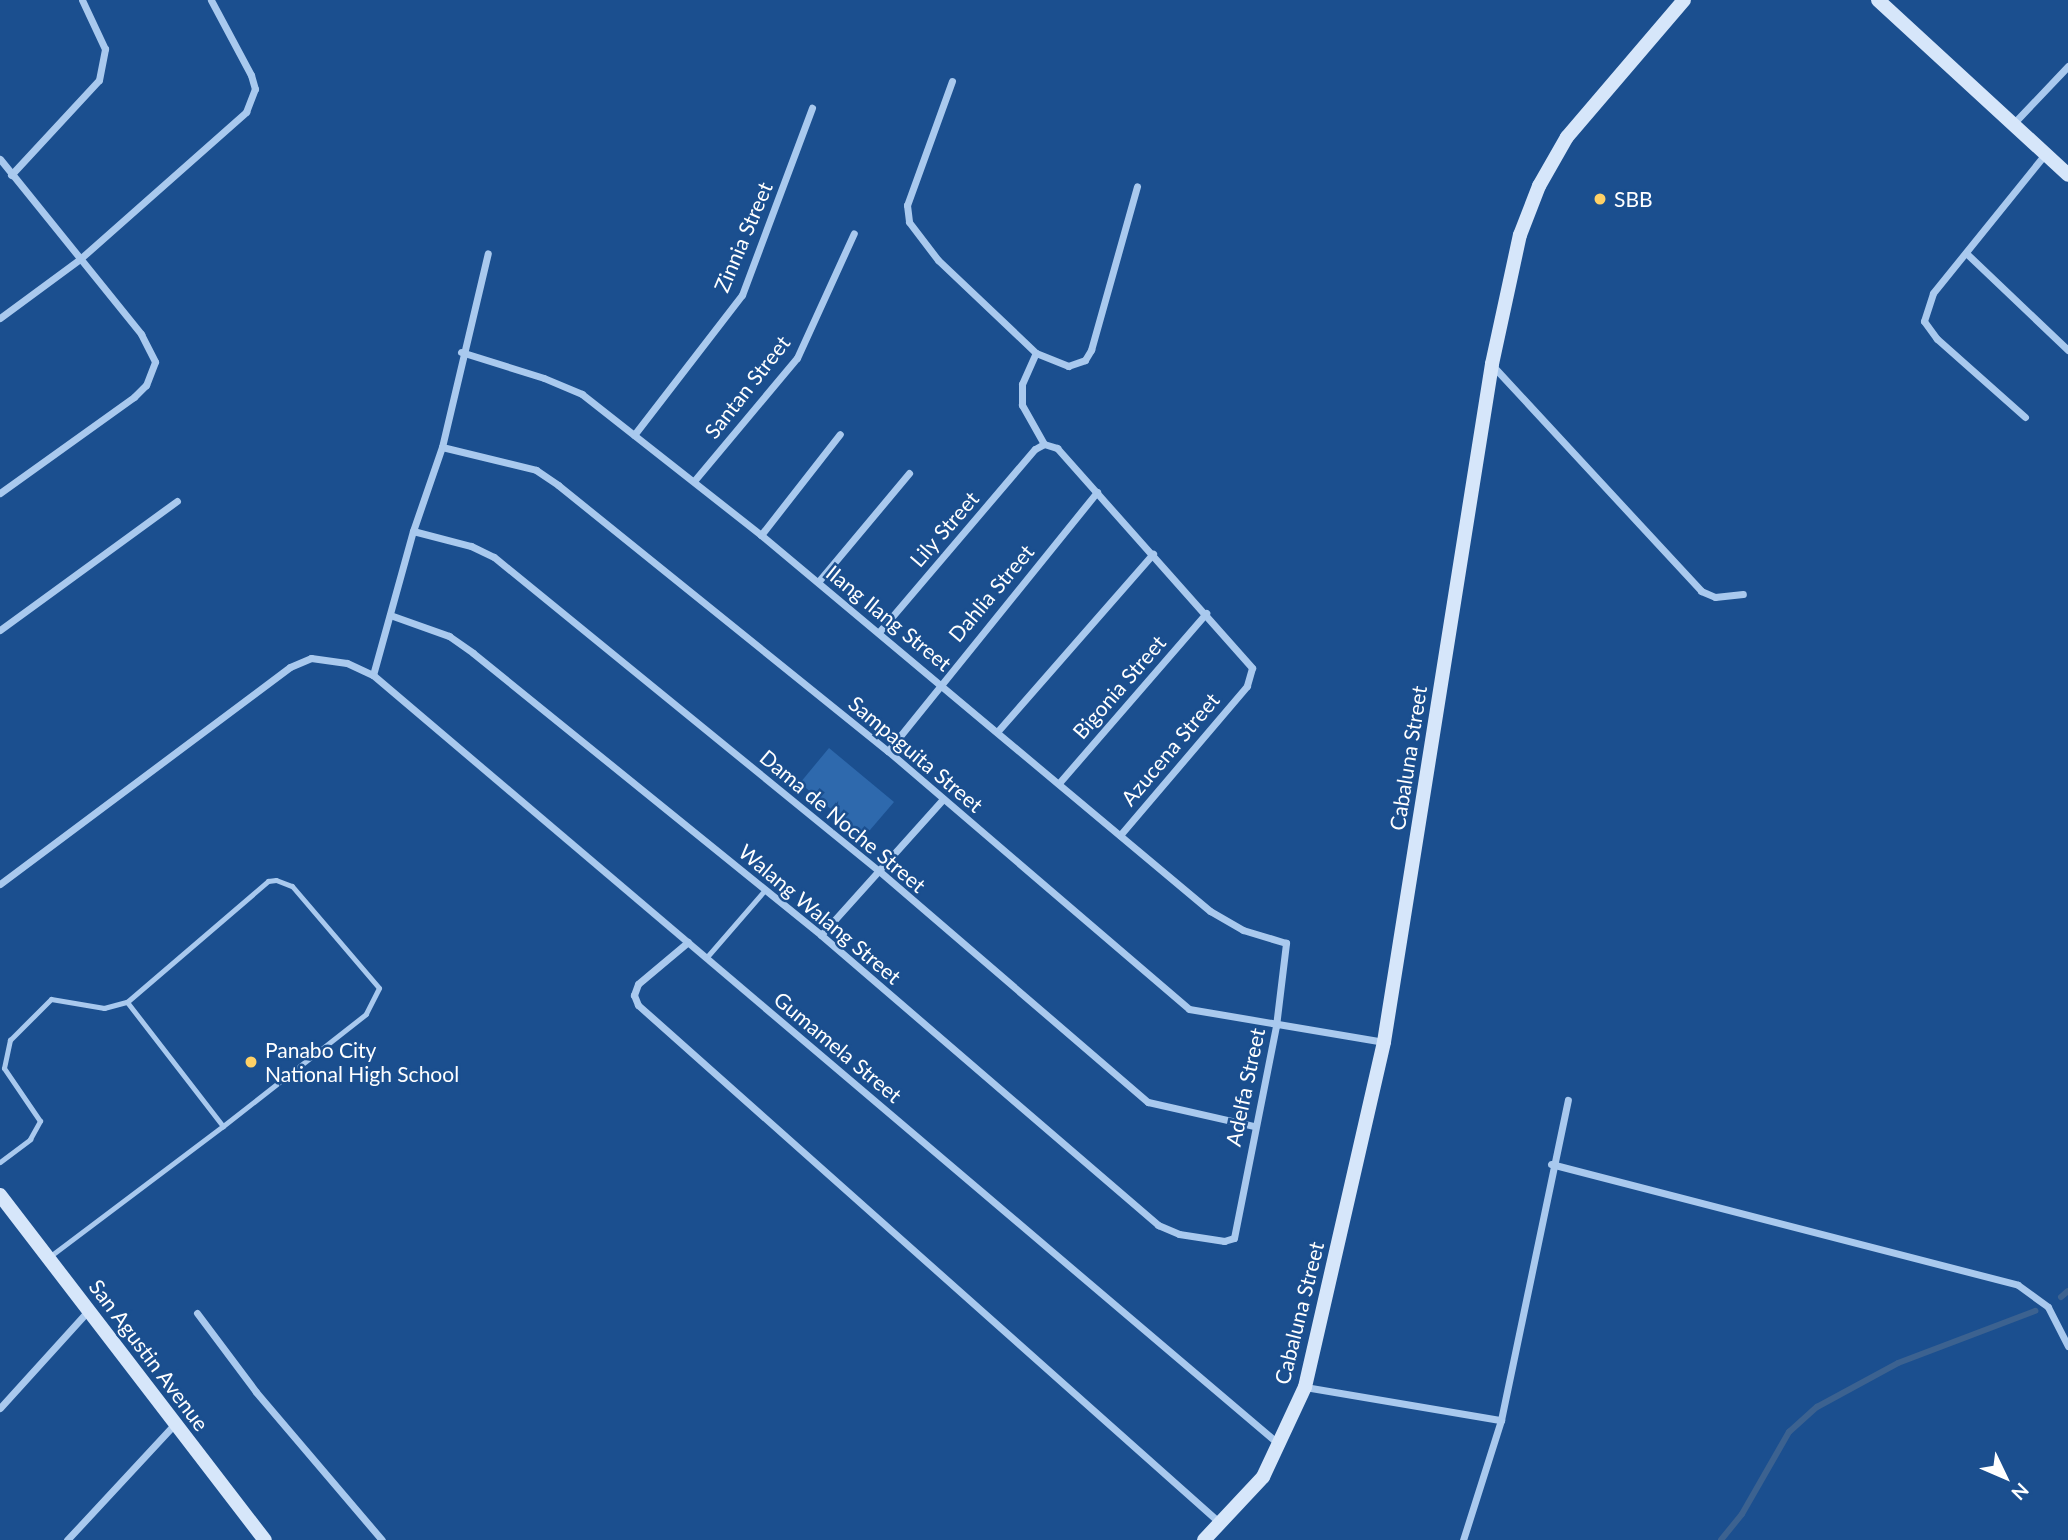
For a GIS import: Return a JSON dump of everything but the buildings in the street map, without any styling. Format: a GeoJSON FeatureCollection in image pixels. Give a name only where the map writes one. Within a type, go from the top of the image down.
{"type":"FeatureCollection","features":[{"type":"Feature","properties":{"kind":"main road","name":"Cabaluna Street"},"geometry":{"type":"LineString","coordinates":[[1204,1540],[1263,1477],[1305,1387],[1384,1042],[1492,364],[1520,235],[1539,186],[1567,136],[1684,0]]}},
{"type":"Feature","properties":{"kind":"main road"},"geometry":{"type":"LineString","coordinates":[[1878,0],[2068,175]]}},
{"type":"Feature","properties":{"kind":"main road","name":"San Agustin Avenue"},"geometry":{"type":"LineString","coordinates":[[0,1195],[174,1425],[265,1540]]}},
{"type":"Feature","properties":{"kind":"street"},"geometry":{"type":"LineString","coordinates":[[11,175],[99,80],[104,49],[82,0]]}},
{"type":"Feature","properties":{"kind":"street"},"geometry":{"type":"LineString","coordinates":[[0,318],[80,259],[253,101],[251,75],[211,0]]}},
{"type":"Feature","properties":{"kind":"street"},"geometry":{"type":"LineString","coordinates":[[2013,124],[2068,66]]}},
{"type":"Feature","properties":{"kind":"street"},"geometry":{"type":"LineString","coordinates":[[952,81],[907,205],[909,222],[938,260],[1036,353],[1068,366],[1085,360],[1091,350],[1138,186]]}},
{"type":"Feature","properties":{"kind":"street","name":"Zinnia Street"},"geometry":{"type":"LineString","coordinates":[[634,435],[742,295],[812,108]]}},
{"type":"Feature","properties":{"kind":"street"},"geometry":{"type":"LineString","coordinates":[[2025,417],[1937,338],[1924,321],[1933,293],[2045,153]]}},
{"type":"Feature","properties":{"kind":"street"},"geometry":{"type":"LineString","coordinates":[[0,159],[149,347],[155,362],[152,374],[134,397],[0,493]]}},
{"type":"Feature","properties":{"kind":"street","name":"Santan Street"},"geometry":{"type":"LineString","coordinates":[[694,481],[797,358],[854,233]]}},
{"type":"Feature","properties":{"kind":"street"},"geometry":{"type":"LineString","coordinates":[[0,884],[290,667],[311,658],[327,658],[373,675],[413,531],[442,447],[461,352],[488,253]]}},
{"type":"Feature","properties":{"kind":"street"},"geometry":{"type":"LineString","coordinates":[[1966,253],[2068,350]]}},
{"type":"Feature","properties":{"kind":"street","name":"Ilang Ilang Street"},"geometry":{"type":"LineString","coordinates":[[461,352],[564,385],[634,435],[879,632],[1227,923],[1277,938]]}},
{"type":"Feature","properties":{"kind":"street"},"geometry":{"type":"LineString","coordinates":[[1036,353],[1020,393],[1044,444],[1057,448],[1206,613]]}},
{"type":"Feature","properties":{"kind":"street"},"geometry":{"type":"LineString","coordinates":[[1492,364],[1701,592],[1714,597],[1742,594]]}},
{"type":"Feature","properties":{"kind":"street"},"geometry":{"type":"LineString","coordinates":[[761,535],[840,434]]}},
{"type":"Feature","properties":{"kind":"street","name":"Lily Street"},"geometry":{"type":"LineString","coordinates":[[879,632],[1035,449],[1044,444]]}},
{"type":"Feature","properties":{"kind":"street","name":"Sampaguita Street"},"geometry":{"type":"LineString","coordinates":[[442,447],[536,470],[888,751],[1189,1009],[1276,1026],[1384,1042]]}},
{"type":"Feature","properties":{"kind":"street"},"geometry":{"type":"LineString","coordinates":[[818,582],[909,473]]}},
{"type":"Feature","properties":{"kind":"street","name":"Dahlia Street"},"geometry":{"type":"LineString","coordinates":[[888,751],[939,682],[1097,492]]}},
{"type":"Feature","properties":{"kind":"street"},"geometry":{"type":"LineString","coordinates":[[0,630],[177,501]]}},
{"type":"Feature","properties":{"kind":"street","name":"Dama de Noche Street"},"geometry":{"type":"LineString","coordinates":[[413,531],[494,557],[878,870],[1148,1102],[1254,1126]]}},
{"type":"Feature","properties":{"kind":"street"},"geometry":{"type":"LineString","coordinates":[[997,732],[1153,554]]}},
{"type":"Feature","properties":{"kind":"street","name":"Azucena Street"},"geometry":{"type":"LineString","coordinates":[[1119,835],[1247,686],[1252,675],[1247,659],[1206,613]]}},
{"type":"Feature","properties":{"kind":"street","name":"Bigonia Street"},"geometry":{"type":"LineString","coordinates":[[1059,783],[1206,613]]}},
{"type":"Feature","properties":{"kind":"street","name":"Walang Walang Street"},"geometry":{"type":"LineString","coordinates":[[390,615],[449,636],[473,653],[821,935],[1158,1225],[1178,1234],[1224,1241]]}},
{"type":"Feature","properties":{"kind":"street","name":"Gumamela Street"},"geometry":{"type":"LineString","coordinates":[[373,675],[1280,1445]]}},
{"type":"Feature","properties":{"kind":"street"},"geometry":{"type":"LineString","coordinates":[[821,935],[943,799]]}},
{"type":"Feature","properties":{"kind":"street","name":"Adelfa Street"},"geometry":{"type":"LineString","coordinates":[[1224,1241],[1231,1240],[1237,1233],[1254,1126],[1276,1026],[1288,948],[1277,938]]}},
{"type":"Feature","properties":{"kind":"street"},"geometry":{"type":"LineString","coordinates":[[688,942],[638,984],[634,995],[638,1005],[1221,1524]]}},
{"type":"Feature","properties":{"kind":"street"},"geometry":{"type":"LineString","coordinates":[[1463,1540],[1501,1420],[1551,1164],[1567,1100]]}},
{"type":"Feature","properties":{"kind":"street"},"geometry":{"type":"LineString","coordinates":[[1551,1164],[2018,1285],[2048,1307],[2068,1346]]}},
{"type":"Feature","properties":{"kind":"street"},"geometry":{"type":"LineString","coordinates":[[0,1408],[89,1310]]}},
{"type":"Feature","properties":{"kind":"street"},"geometry":{"type":"LineString","coordinates":[[197,1313],[256,1392],[382,1540]]}},
{"type":"Feature","properties":{"kind":"street"},"geometry":{"type":"LineString","coordinates":[[1305,1387],[1501,1420]]}},
{"type":"Feature","properties":{"kind":"street"},"geometry":{"type":"LineString","coordinates":[[67,1540],[174,1425]]}},
{"type":"Feature","properties":{"kind":"lane"},"geometry":{"type":"LineString","coordinates":[[0,1162],[30,1139],[40,1121],[4,1068],[10,1040],[23,1022],[51,999],[104,1008],[127,1002],[268,881],[276,880],[292,886],[379,988],[366,1014],[48,1258]]}},
{"type":"Feature","properties":{"kind":"lane"},"geometry":{"type":"LineString","coordinates":[[706,958],[765,890]]}},
{"type":"Feature","properties":{"kind":"lane"},"geometry":{"type":"LineString","coordinates":[[127,1002],[223,1126]]}},
{"type":"Feature","properties":{"kind":"shaded area"},"geometry":{"type":"Polygon","coordinates":[[[829,748],[894,802],[864,837],[800,783],[829,748]]]}},
{"type":"Feature","properties":{"kind":"waterway"},"geometry":{"type":"LineString","coordinates":[[2061,1297],[2068,1291]]}},
{"type":"Feature","properties":{"kind":"waterway"},"geometry":{"type":"LineString","coordinates":[[1721,1540],[1742,1514],[1789,1432],[1817,1407],[1898,1363],[2035,1311]]}},
{"type":"Feature","properties":{"kind":"place","name":"SBB"},"geometry":{"type":"Point","coordinates":[1600,199]}},
{"type":"Feature","properties":{"kind":"place","name":"Panabo City National High School"},"geometry":{"type":"Point","coordinates":[251,1062]}}]}
